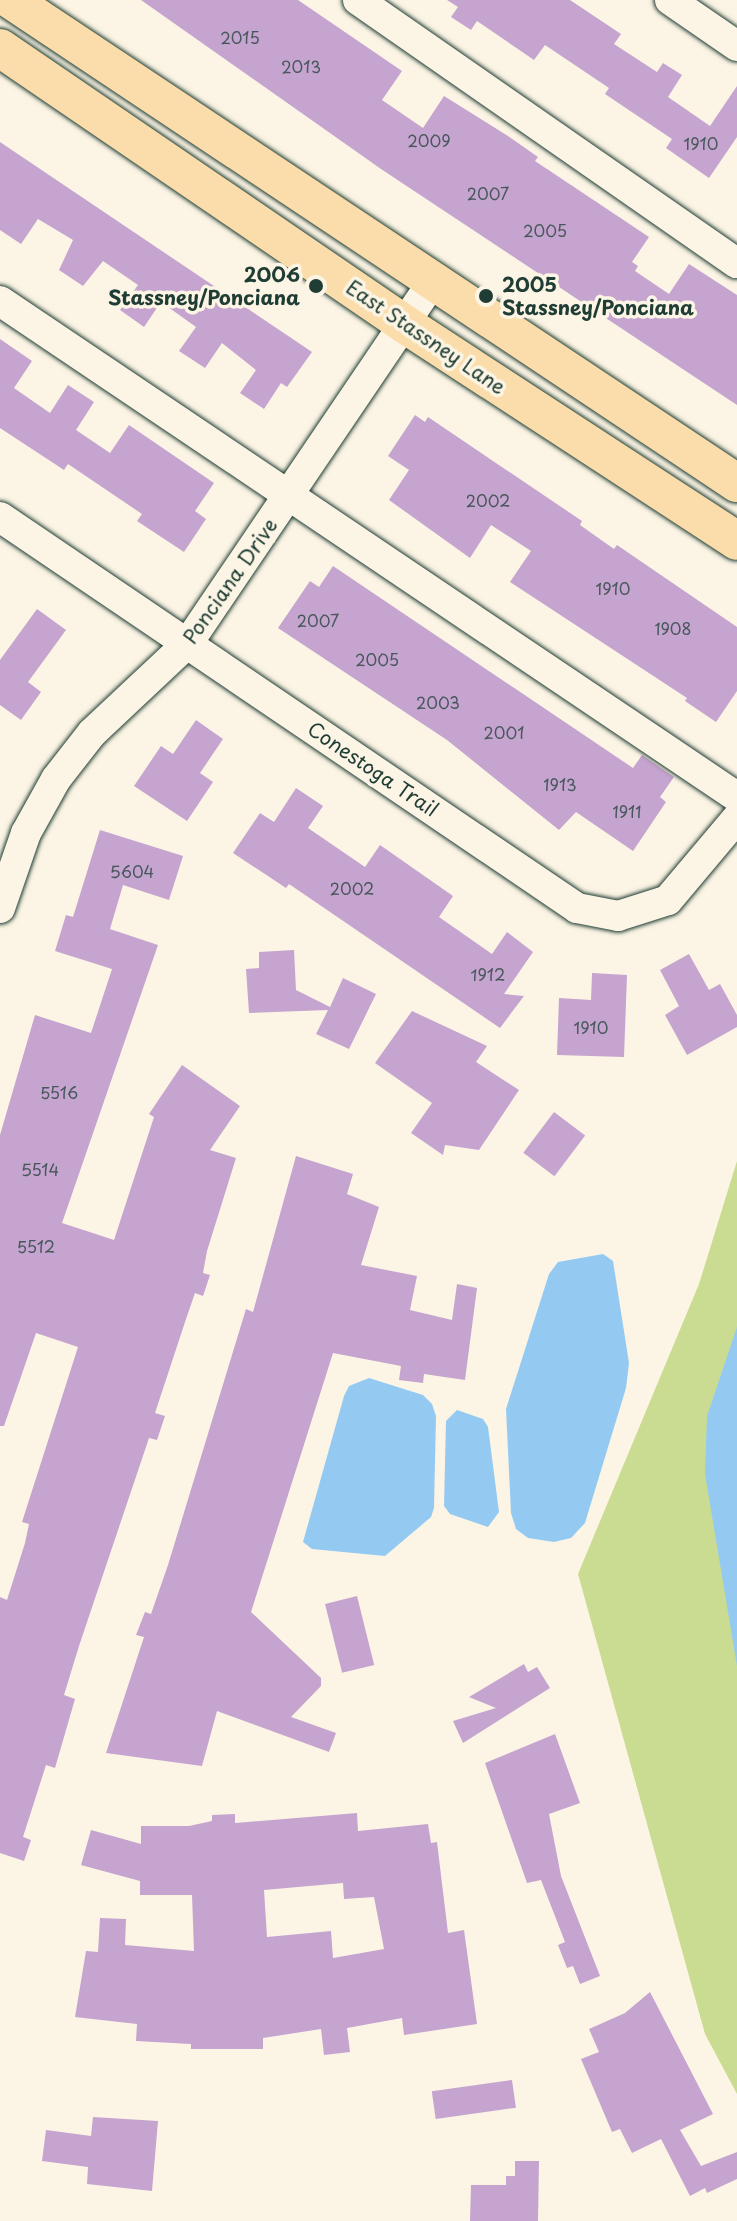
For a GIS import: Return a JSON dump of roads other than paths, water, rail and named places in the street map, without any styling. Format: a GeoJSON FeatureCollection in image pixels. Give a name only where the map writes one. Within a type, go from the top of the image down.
{"type":"FeatureCollection","features":[{"type":"Feature","properties":{"kind":"main road"},"geometry":{"type":"LineString","coordinates":[[11,0],[431,284],[737,483]]}},
{"type":"Feature","properties":{"kind":"main road","name":"East Stassney Lane"},"geometry":{"type":"LineString","coordinates":[[0,48],[406,325],[737,541]]}},
{"type":"Feature","properties":{"kind":"street"},"geometry":{"type":"LineString","coordinates":[[358,0],[737,263]]}},
{"type":"Feature","properties":{"kind":"street"},"geometry":{"type":"LineString","coordinates":[[670,0],[737,46]]}},
{"type":"Feature","properties":{"kind":"street","name":"Ponciana Drive"},"geometry":{"type":"LineString","coordinates":[[1,900],[26,833],[56,779],[92,733],[188,643],[431,284]]}},
{"type":"Feature","properties":{"kind":"street"},"geometry":{"type":"LineString","coordinates":[[0,301],[737,797]]}},
{"type":"Feature","properties":{"kind":"street","name":"Conestoga Trail"},"geometry":{"type":"LineString","coordinates":[[0,517],[577,908],[618,916],[668,900],[737,818]]}},
{"type":"Feature","properties":{"kind":"water"},"geometry":{"type":"Polygon","coordinates":[[[603,1254],[613,1261],[629,1363],[626,1388],[585,1523],[571,1538],[554,1542],[528,1538],[516,1529],[511,1513],[506,1409],[549,1274],[558,1262],[603,1254]]]}},
{"type":"Feature","properties":{"kind":"water"},"geometry":{"type":"Polygon","coordinates":[[[737,1327],[737,1666],[705,1474],[707,1416],[737,1327]]]}},
{"type":"Feature","properties":{"kind":"water"},"geometry":{"type":"Polygon","coordinates":[[[369,1378],[423,1395],[432,1404],[436,1416],[434,1508],[431,1517],[385,1556],[312,1549],[303,1542],[344,1396],[349,1386],[369,1378]]]}},
{"type":"Feature","properties":{"kind":"water"},"geometry":{"type":"Polygon","coordinates":[[[457,1410],[483,1419],[488,1427],[499,1512],[488,1527],[450,1514],[444,1506],[446,1421],[457,1410]]]}},
{"type":"Feature","properties":{"kind":"place","name":"2006 Stassney/Ponciana"},"geometry":{"type":"Point","coordinates":[316,286]}},
{"type":"Feature","properties":{"kind":"place","name":"2005 Stassney/Ponciana"},"geometry":{"type":"Point","coordinates":[486,296]}}]}
